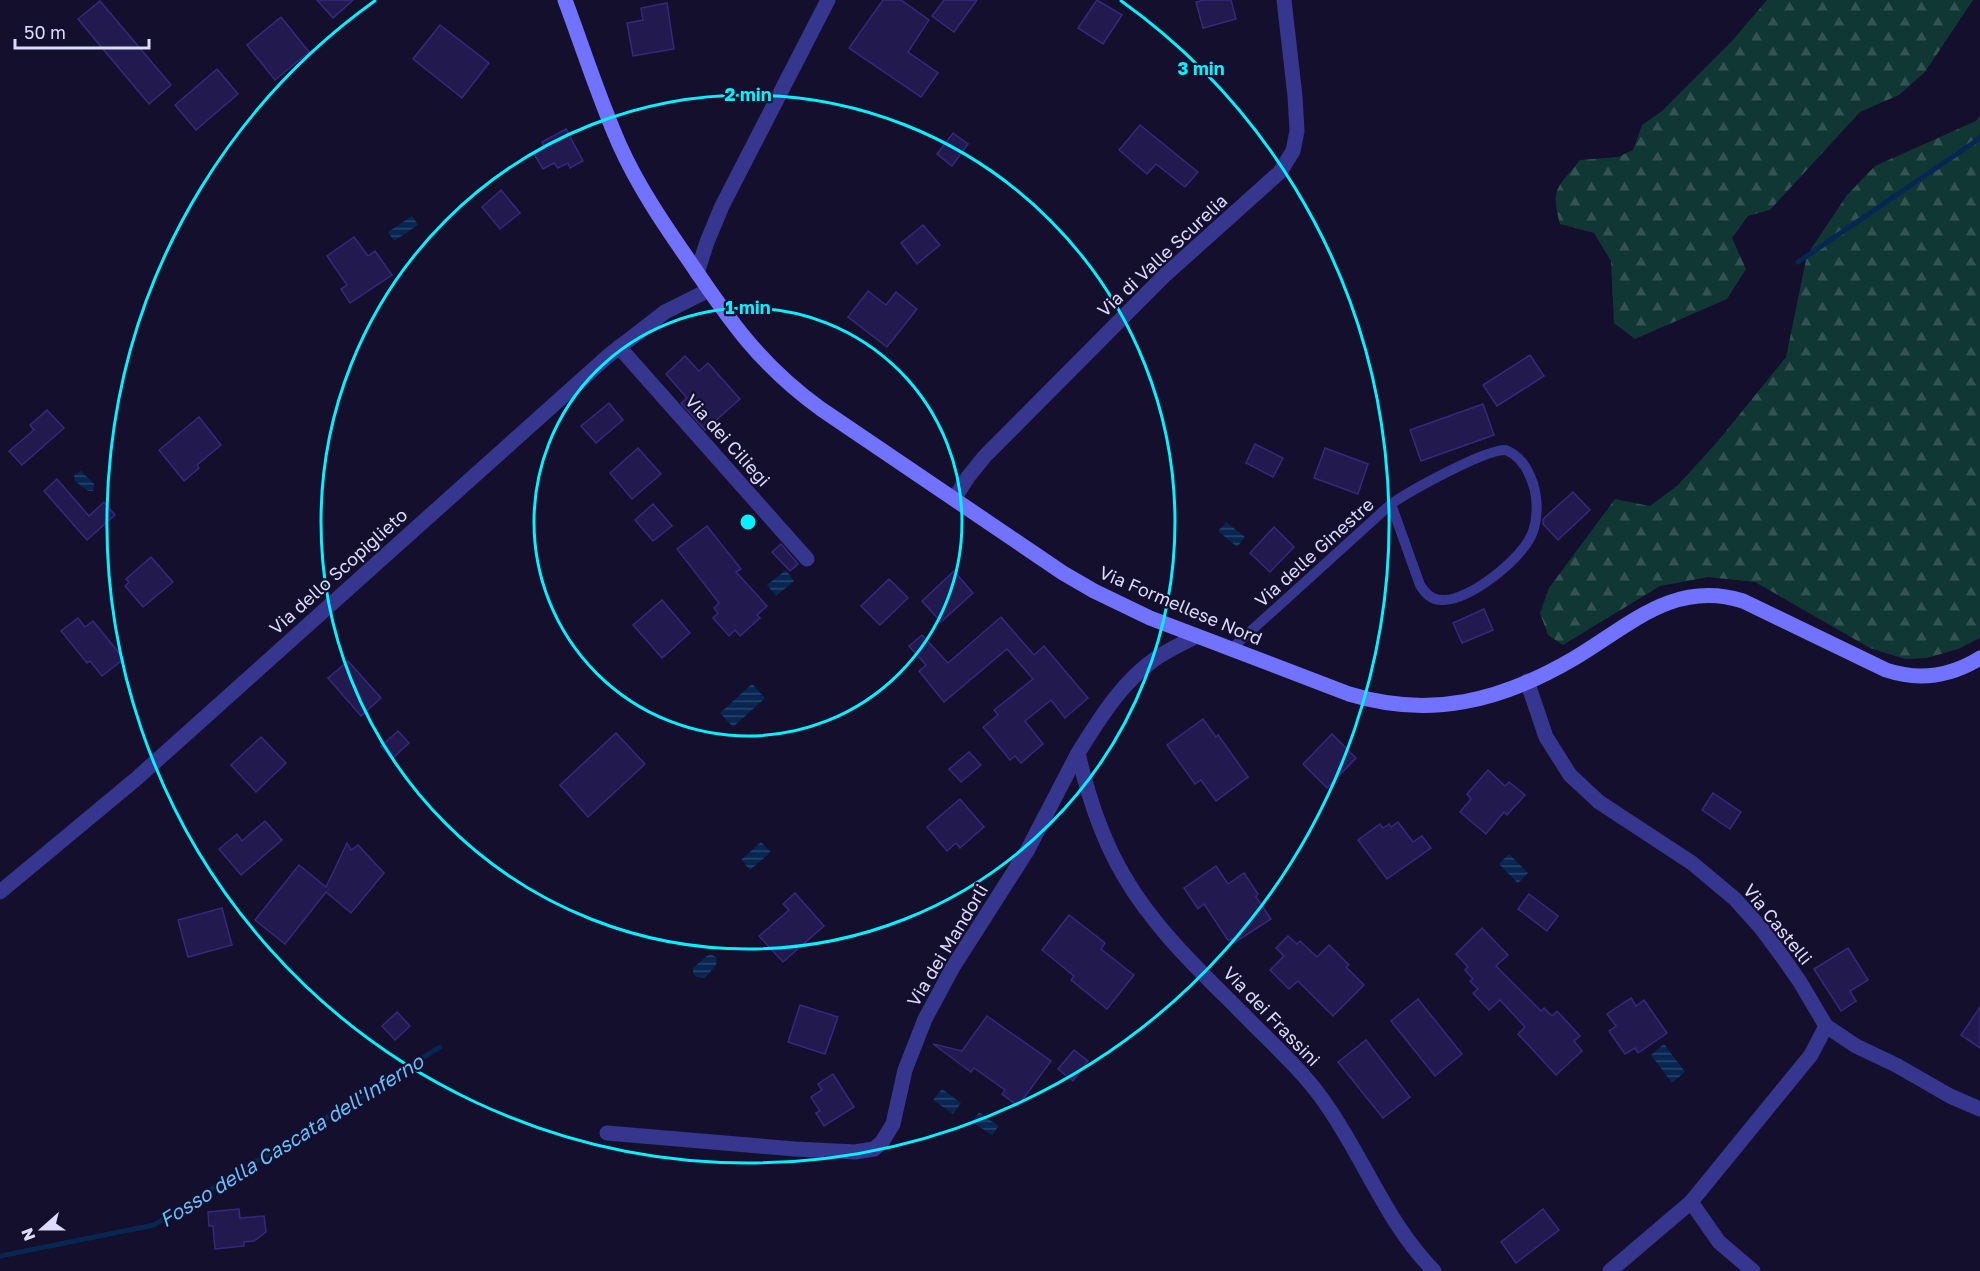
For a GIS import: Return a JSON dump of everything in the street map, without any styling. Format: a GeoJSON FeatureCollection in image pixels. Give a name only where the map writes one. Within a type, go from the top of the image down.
{"type":"FeatureCollection","features":[{"type":"Feature","properties":{"kind":"street","name":"Via Formellese Nord"},"geometry":{"type":"LineString","coordinates":[[565,0],[615,135],[633,172],[652,206],[697,273],[755,352],[788,384],[821,409],[1074,580],[1145,615],[1349,694],[1403,705],[1436,706],[1468,702],[1527,681],[1571,660],[1650,610],[1670,602],[1700,596],[1725,596],[1743,601],[1903,676],[1922,677],[1941,674],[1960,669],[1980,658]]}},
{"type":"Feature","properties":{"kind":"street"},"geometry":{"type":"LineString","coordinates":[[697,273],[718,213],[828,0]]}},
{"type":"Feature","properties":{"kind":"street","name":"Via di Valle Scurelia"},"geometry":{"type":"LineString","coordinates":[[954,499],[985,456],[1142,297],[1280,172],[1288,162],[1295,145],[1297,115],[1284,0]]}},
{"type":"Feature","properties":{"kind":"street","name":"Via dello Scopiglieto"},"geometry":{"type":"LineString","coordinates":[[0,892],[136,779],[619,347],[670,309],[709,290]]}},
{"type":"Feature","properties":{"kind":"street","name":"Via dei Ciliegi"},"geometry":{"type":"LineString","coordinates":[[619,347],[807,559]]}},
{"type":"Feature","properties":{"kind":"street","name":"Via dei Mandorli"},"geometry":{"type":"LineString","coordinates":[[607,1133],[795,1149],[855,1152],[874,1149],[882,1142],[893,1124],[905,1070],[925,1019],[953,967],[1027,851],[1078,753],[1104,712],[1128,682],[1157,658],[1197,636]]}},
{"type":"Feature","properties":{"kind":"street","name":"Via Castelli"},"geometry":{"type":"LineString","coordinates":[[1527,681],[1546,737],[1570,775],[1599,802],[1684,857],[1735,899],[1761,928],[1788,964],[1826,1026],[1864,1050],[1896,1065],[1950,1096],[1980,1109]]}},
{"type":"Feature","properties":{"kind":"street","name":"Via dei Frassini"},"geometry":{"type":"LineString","coordinates":[[1078,753],[1086,787],[1116,861],[1143,905],[1181,951],[1298,1070],[1320,1096],[1347,1135],[1400,1227],[1434,1271]]}},
{"type":"Feature","properties":{"kind":"street"},"geometry":{"type":"LineString","coordinates":[[1610,1271],[1691,1202],[1811,1055],[1826,1026]]}},
{"type":"Feature","properties":{"kind":"street"},"geometry":{"type":"LineString","coordinates":[[1691,1202],[1719,1242],[1752,1271]]}},
{"type":"Feature","properties":{"kind":"lane","name":"Via delle Ginestre"},"geometry":{"type":"LineString","coordinates":[[1231,649],[1391,504],[1424,485],[1500,450],[1511,452],[1523,463],[1534,483],[1536,504],[1532,535],[1509,565],[1470,592],[1454,599],[1440,600],[1426,593],[1420,585],[1391,504]]}},
{"type":"Feature","properties":{"kind":"green space"},"geometry":{"type":"Polygon","coordinates":[[[1767,0],[1973,0],[1925,72],[1899,95],[1860,112],[1770,210],[1748,216],[1732,238],[1746,269],[1727,299],[1635,339],[1614,323],[1611,261],[1594,233],[1560,224],[1556,202],[1558,189],[1580,160],[1618,157],[1633,150],[1642,125],[1662,111],[1731,42],[1767,0]]]}},
{"type":"Feature","properties":{"kind":"green space"},"geometry":{"type":"Polygon","coordinates":[[[1980,115],[1980,638],[1958,649],[1927,658],[1905,659],[1870,648],[1755,582],[1708,577],[1660,586],[1563,645],[1548,635],[1540,613],[1549,588],[1615,499],[1650,506],[1678,485],[1718,441],[1786,357],[1807,255],[1847,195],[1875,166],[1976,121],[1980,115]]]}},
{"type":"Feature","properties":{"kind":"water"},"geometry":{"type":"Polygon","coordinates":[[[412,216],[418,225],[394,241],[388,232],[412,216]]]}},
{"type":"Feature","properties":{"kind":"water"},"geometry":{"type":"Polygon","coordinates":[[[81,471],[94,484],[93,491],[88,491],[75,481],[74,475],[81,471]]]}},
{"type":"Feature","properties":{"kind":"water"},"geometry":{"type":"Polygon","coordinates":[[[1226,522],[1245,537],[1237,547],[1218,531],[1226,522]]]}},
{"type":"Feature","properties":{"kind":"water"},"geometry":{"type":"Polygon","coordinates":[[[786,570],[794,581],[776,596],[767,585],[786,570]]]}},
{"type":"Feature","properties":{"kind":"water"},"geometry":{"type":"Polygon","coordinates":[[[752,684],[765,698],[733,727],[720,713],[752,684]]]}},
{"type":"Feature","properties":{"kind":"water"},"geometry":{"type":"Polygon","coordinates":[[[761,842],[771,852],[750,870],[741,860],[761,842]]]}},
{"type":"Feature","properties":{"kind":"water"},"geometry":{"type":"Polygon","coordinates":[[[1509,854],[1528,873],[1518,883],[1499,864],[1509,854]]]}},
{"type":"Feature","properties":{"kind":"water"},"geometry":{"type":"Polygon","coordinates":[[[711,954],[717,958],[716,965],[705,978],[696,977],[693,968],[711,954]]]}},
{"type":"Feature","properties":{"kind":"water"},"geometry":{"type":"Polygon","coordinates":[[[1664,1044],[1685,1072],[1672,1083],[1651,1055],[1664,1044]]]}},
{"type":"Feature","properties":{"kind":"water"},"geometry":{"type":"Polygon","coordinates":[[[942,1089],[961,1103],[953,1114],[933,1100],[942,1089]]]}},
{"type":"Feature","properties":{"kind":"water"},"geometry":{"type":"Polygon","coordinates":[[[979,1112],[999,1126],[992,1135],[972,1122],[979,1112]]]}},
{"type":"Feature","properties":{"kind":"building"},"geometry":{"type":"Polygon","coordinates":[[[317,0],[353,0],[333,18],[317,0]]]}},
{"type":"Feature","properties":{"kind":"building"},"geometry":{"type":"Polygon","coordinates":[[[883,0],[901,0],[929,20],[908,52],[938,73],[921,97],[849,48],[883,0]]]}},
{"type":"Feature","properties":{"kind":"building"},"geometry":{"type":"Polygon","coordinates":[[[944,0],[977,0],[954,32],[932,16],[944,0]]]}},
{"type":"Feature","properties":{"kind":"building"},"geometry":{"type":"Polygon","coordinates":[[[1097,0],[1122,15],[1103,44],[1078,28],[1097,0]]]}},
{"type":"Feature","properties":{"kind":"building"},"geometry":{"type":"Polygon","coordinates":[[[1231,0],[1236,19],[1203,28],[1196,2],[1231,0]]]}},
{"type":"Feature","properties":{"kind":"building"},"geometry":{"type":"Polygon","coordinates":[[[100,1],[171,85],[149,104],[78,19],[100,1]]]}},
{"type":"Feature","properties":{"kind":"building"},"geometry":{"type":"Polygon","coordinates":[[[667,3],[674,49],[633,56],[627,23],[643,20],[641,8],[667,3]]]}},
{"type":"Feature","properties":{"kind":"building"},"geometry":{"type":"Polygon","coordinates":[[[281,17],[309,52],[275,80],[247,45],[281,17]]]}},
{"type":"Feature","properties":{"kind":"building"},"geometry":{"type":"Polygon","coordinates":[[[440,25],[489,63],[462,98],[413,59],[440,25]]]}},
{"type":"Feature","properties":{"kind":"building"},"geometry":{"type":"Polygon","coordinates":[[[217,69],[238,94],[196,130],[175,105],[217,69]]]}},
{"type":"Feature","properties":{"kind":"building"},"geometry":{"type":"Polygon","coordinates":[[[1140,125],[1198,172],[1185,187],[1156,164],[1147,174],[1119,150],[1140,125]]]}},
{"type":"Feature","properties":{"kind":"building"},"geometry":{"type":"Polygon","coordinates":[[[566,129],[583,161],[570,168],[568,163],[558,168],[554,163],[543,169],[534,154],[545,148],[542,142],[566,129]]]}},
{"type":"Feature","properties":{"kind":"building"},"geometry":{"type":"Polygon","coordinates":[[[953,133],[968,144],[952,166],[937,154],[953,133]]]}},
{"type":"Feature","properties":{"kind":"building"},"geometry":{"type":"Polygon","coordinates":[[[501,190],[520,213],[500,229],[482,207],[501,190]]]}},
{"type":"Feature","properties":{"kind":"building"},"geometry":{"type":"Polygon","coordinates":[[[923,225],[940,245],[917,264],[901,243],[923,225]]]}},
{"type":"Feature","properties":{"kind":"building"},"geometry":{"type":"Polygon","coordinates":[[[354,237],[368,256],[375,251],[392,275],[350,303],[341,289],[347,285],[327,256],[354,237]]]}},
{"type":"Feature","properties":{"kind":"building"},"geometry":{"type":"Polygon","coordinates":[[[868,291],[886,305],[896,292],[917,309],[887,347],[848,317],[868,291]]]}},
{"type":"Feature","properties":{"kind":"building"},"geometry":{"type":"Polygon","coordinates":[[[1530,355],[1544,376],[1497,406],[1483,385],[1530,355]]]}},
{"type":"Feature","properties":{"kind":"building"},"geometry":{"type":"Polygon","coordinates":[[[685,356],[699,371],[708,363],[740,399],[705,430],[681,403],[687,398],[666,374],[685,356]]]}},
{"type":"Feature","properties":{"kind":"building"},"geometry":{"type":"Polygon","coordinates":[[[609,403],[623,420],[596,443],[581,426],[609,403]]]}},
{"type":"Feature","properties":{"kind":"building"},"geometry":{"type":"Polygon","coordinates":[[[1483,404],[1494,435],[1421,461],[1410,430],[1483,404]]]}},
{"type":"Feature","properties":{"kind":"building"},"geometry":{"type":"Polygon","coordinates":[[[47,410],[64,428],[22,465],[9,451],[34,430],[30,425],[47,410]]]}},
{"type":"Feature","properties":{"kind":"building"},"geometry":{"type":"Polygon","coordinates":[[[199,417],[221,445],[197,465],[199,468],[184,481],[159,450],[199,417]]]}},
{"type":"Feature","properties":{"kind":"building"},"geometry":{"type":"Polygon","coordinates":[[[1255,444],[1283,458],[1273,477],[1246,463],[1255,444]]]}},
{"type":"Feature","properties":{"kind":"building"},"geometry":{"type":"Polygon","coordinates":[[[638,448],[661,474],[632,499],[610,473],[638,448]]]}},
{"type":"Feature","properties":{"kind":"building"},"geometry":{"type":"Polygon","coordinates":[[[1325,448],[1368,464],[1358,494],[1314,478],[1325,448]]]}},
{"type":"Feature","properties":{"kind":"building"},"geometry":{"type":"Polygon","coordinates":[[[57,479],[89,516],[104,502],[115,515],[87,540],[44,491],[57,479]]]}},
{"type":"Feature","properties":{"kind":"building"},"geometry":{"type":"Polygon","coordinates":[[[1573,492],[1590,510],[1558,540],[1543,524],[1543,519],[1573,492]]]}},
{"type":"Feature","properties":{"kind":"building"},"geometry":{"type":"Polygon","coordinates":[[[653,504],[672,526],[653,541],[635,520],[653,504]]]}},
{"type":"Feature","properties":{"kind":"building"},"geometry":{"type":"Polygon","coordinates":[[[707,526],[741,569],[736,572],[767,606],[757,615],[760,618],[740,636],[735,630],[729,636],[713,618],[718,613],[714,608],[719,603],[677,549],[707,526]]]}},
{"type":"Feature","properties":{"kind":"building"},"geometry":{"type":"Polygon","coordinates":[[[1274,527],[1294,547],[1270,572],[1250,553],[1274,527]]]}},
{"type":"Feature","properties":{"kind":"building"},"geometry":{"type":"Polygon","coordinates":[[[781,544],[798,564],[790,571],[772,552],[781,544]]]}},
{"type":"Feature","properties":{"kind":"building"},"geometry":{"type":"Polygon","coordinates":[[[151,557],[173,582],[143,607],[125,586],[129,582],[126,579],[151,557]]]}},
{"type":"Feature","properties":{"kind":"building"},"geometry":{"type":"Polygon","coordinates":[[[954,571],[973,593],[941,622],[922,601],[954,571]]]}},
{"type":"Feature","properties":{"kind":"building"},"geometry":{"type":"Polygon","coordinates":[[[889,579],[908,598],[880,625],[861,606],[889,579]]]}},
{"type":"Feature","properties":{"kind":"building"},"geometry":{"type":"Polygon","coordinates":[[[662,600],[690,633],[662,658],[633,625],[662,600]]]}},
{"type":"Feature","properties":{"kind":"building"},"geometry":{"type":"Polygon","coordinates":[[[1484,609],[1493,630],[1462,643],[1453,623],[1484,609]]]}},
{"type":"Feature","properties":{"kind":"building"},"geometry":{"type":"Polygon","coordinates":[[[1001,617],[1034,655],[1044,646],[1088,698],[1065,718],[1051,700],[1025,721],[1043,744],[1021,763],[1015,756],[1010,760],[983,727],[998,715],[994,710],[1033,679],[1007,649],[944,702],[919,671],[926,665],[909,646],[922,635],[948,663],[1001,617]]]}},
{"type":"Feature","properties":{"kind":"building"},"geometry":{"type":"Polygon","coordinates":[[[78,618],[85,627],[93,621],[124,659],[102,676],[90,661],[87,663],[61,631],[78,618]]]}},
{"type":"Feature","properties":{"kind":"building"},"geometry":{"type":"Polygon","coordinates":[[[348,661],[381,698],[361,716],[328,678],[348,661]]]}},
{"type":"Feature","properties":{"kind":"building"},"geometry":{"type":"Polygon","coordinates":[[[1203,719],[1216,737],[1218,735],[1248,777],[1216,801],[1201,780],[1195,784],[1167,745],[1203,719]]]}},
{"type":"Feature","properties":{"kind":"building"},"geometry":{"type":"Polygon","coordinates":[[[398,731],[409,743],[392,759],[381,746],[398,731]]]}},
{"type":"Feature","properties":{"kind":"building"},"geometry":{"type":"Polygon","coordinates":[[[616,733],[645,764],[588,817],[560,785],[616,733]]]}},
{"type":"Feature","properties":{"kind":"building"},"geometry":{"type":"Polygon","coordinates":[[[1332,734],[1356,758],[1327,788],[1303,764],[1332,734]]]}},
{"type":"Feature","properties":{"kind":"building"},"geometry":{"type":"Polygon","coordinates":[[[261,737],[286,763],[256,792],[231,765],[261,737]]]}},
{"type":"Feature","properties":{"kind":"building"},"geometry":{"type":"Polygon","coordinates":[[[969,752],[981,765],[961,782],[949,769],[969,752]]]}},
{"type":"Feature","properties":{"kind":"building"},"geometry":{"type":"Polygon","coordinates":[[[1488,770],[1505,786],[1509,782],[1525,795],[1507,815],[1504,812],[1486,834],[1460,812],[1471,799],[1467,794],[1488,770]]]}},
{"type":"Feature","properties":{"kind":"building"},"geometry":{"type":"Polygon","coordinates":[[[1713,793],[1741,812],[1730,829],[1702,810],[1713,793]]]}},
{"type":"Feature","properties":{"kind":"building"},"geometry":{"type":"Polygon","coordinates":[[[960,799],[984,827],[960,848],[956,843],[947,851],[927,827],[960,799]]]}},
{"type":"Feature","properties":{"kind":"building"},"geometry":{"type":"Polygon","coordinates":[[[265,821],[282,840],[241,875],[219,849],[237,834],[242,841],[265,821]]]}},
{"type":"Feature","properties":{"kind":"building"},"geometry":{"type":"Polygon","coordinates":[[[1398,822],[1413,842],[1422,836],[1431,848],[1387,879],[1358,840],[1380,824],[1383,828],[1389,824],[1391,827],[1398,822]]]}},
{"type":"Feature","properties":{"kind":"building"},"geometry":{"type":"Polygon","coordinates":[[[347,843],[351,850],[358,845],[384,873],[351,913],[326,892],[285,944],[255,920],[299,865],[326,887],[347,843]]]}},
{"type":"Feature","properties":{"kind":"building"},"geometry":{"type":"Polygon","coordinates":[[[1216,866],[1228,884],[1244,873],[1271,919],[1234,943],[1231,939],[1228,940],[1204,904],[1198,909],[1184,888],[1216,866]]]}},
{"type":"Feature","properties":{"kind":"building"},"geometry":{"type":"Polygon","coordinates":[[[795,893],[824,926],[783,962],[759,936],[789,910],[783,904],[795,893]]]}},
{"type":"Feature","properties":{"kind":"building"},"geometry":{"type":"Polygon","coordinates":[[[1529,894],[1558,916],[1547,931],[1518,909],[1529,894]]]}},
{"type":"Feature","properties":{"kind":"building"},"geometry":{"type":"Polygon","coordinates":[[[222,908],[232,945],[188,957],[178,920],[222,908]]]}},
{"type":"Feature","properties":{"kind":"building"},"geometry":{"type":"Polygon","coordinates":[[[1069,915],[1105,943],[1101,949],[1134,975],[1107,1009],[1071,980],[1074,976],[1042,950],[1069,915]]]}},
{"type":"Feature","properties":{"kind":"building"},"geometry":{"type":"Polygon","coordinates":[[[1482,928],[1508,955],[1496,966],[1541,1011],[1544,1008],[1552,1016],[1557,1011],[1580,1036],[1574,1041],[1582,1051],[1556,1075],[1518,1034],[1525,1027],[1500,1000],[1489,1010],[1473,993],[1478,989],[1470,981],[1473,979],[1465,970],[1468,967],[1456,954],[1482,928]]]}},
{"type":"Feature","properties":{"kind":"building"},"geometry":{"type":"Polygon","coordinates":[[[1288,936],[1297,944],[1300,941],[1317,957],[1329,945],[1349,965],[1346,967],[1364,985],[1333,1016],[1298,981],[1289,989],[1270,970],[1284,956],[1276,948],[1288,936]]]}},
{"type":"Feature","properties":{"kind":"building"},"geometry":{"type":"Polygon","coordinates":[[[1848,948],[1868,980],[1850,991],[1856,1001],[1841,1011],[1814,969],[1848,948]]]}},
{"type":"Feature","properties":{"kind":"building"},"geometry":{"type":"Polygon","coordinates":[[[1631,998],[1636,1006],[1644,1000],[1667,1033],[1638,1053],[1635,1048],[1625,1054],[1609,1031],[1616,1026],[1607,1014],[1631,998]]]}},
{"type":"Feature","properties":{"kind":"building"},"geometry":{"type":"Polygon","coordinates":[[[1418,999],[1462,1054],[1435,1076],[1391,1021],[1418,999]]]}},
{"type":"Feature","properties":{"kind":"building"},"geometry":{"type":"Polygon","coordinates":[[[800,1005],[838,1017],[825,1054],[788,1042],[800,1005]]]}},
{"type":"Feature","properties":{"kind":"building"},"geometry":{"type":"Polygon","coordinates":[[[1980,1007],[1980,1048],[1961,1035],[1980,1007]]]}},
{"type":"Feature","properties":{"kind":"building"},"geometry":{"type":"Polygon","coordinates":[[[397,1012],[410,1026],[395,1040],[382,1026],[397,1012]]]}},
{"type":"Feature","properties":{"kind":"building"},"geometry":{"type":"Polygon","coordinates":[[[987,1016],[1051,1061],[1018,1106],[1002,1094],[1005,1090],[974,1068],[971,1072],[933,1044],[962,1051],[987,1016]]]}},
{"type":"Feature","properties":{"kind":"building"},"geometry":{"type":"Polygon","coordinates":[[[1366,1040],[1410,1097],[1383,1118],[1338,1062],[1366,1040]]]}},
{"type":"Feature","properties":{"kind":"building"},"geometry":{"type":"Polygon","coordinates":[[[1074,1050],[1088,1061],[1073,1081],[1058,1069],[1074,1050]]]}},
{"type":"Feature","properties":{"kind":"building"},"geometry":{"type":"Polygon","coordinates":[[[833,1074],[854,1107],[824,1126],[816,1113],[820,1111],[811,1097],[822,1090],[818,1084],[833,1074]]]}},
{"type":"Feature","properties":{"kind":"building"},"geometry":{"type":"Polygon","coordinates":[[[239,1209],[240,1218],[264,1216],[266,1232],[254,1241],[244,1242],[244,1246],[215,1249],[213,1226],[209,1226],[208,1212],[239,1209]]]}},
{"type":"Feature","properties":{"kind":"building"},"geometry":{"type":"Polygon","coordinates":[[[1543,1209],[1559,1230],[1516,1263],[1501,1242],[1543,1209]]]}},
{"type":"Feature","properties":{"kind":"waterway"},"geometry":{"type":"LineString","coordinates":[[1798,262],[1980,137]]}},
{"type":"Feature","properties":{"kind":"waterway","name":"Fosso della Cascata dell'Inferno"},"geometry":{"type":"LineString","coordinates":[[0,1256],[154,1225],[440,1047]]}}]}
